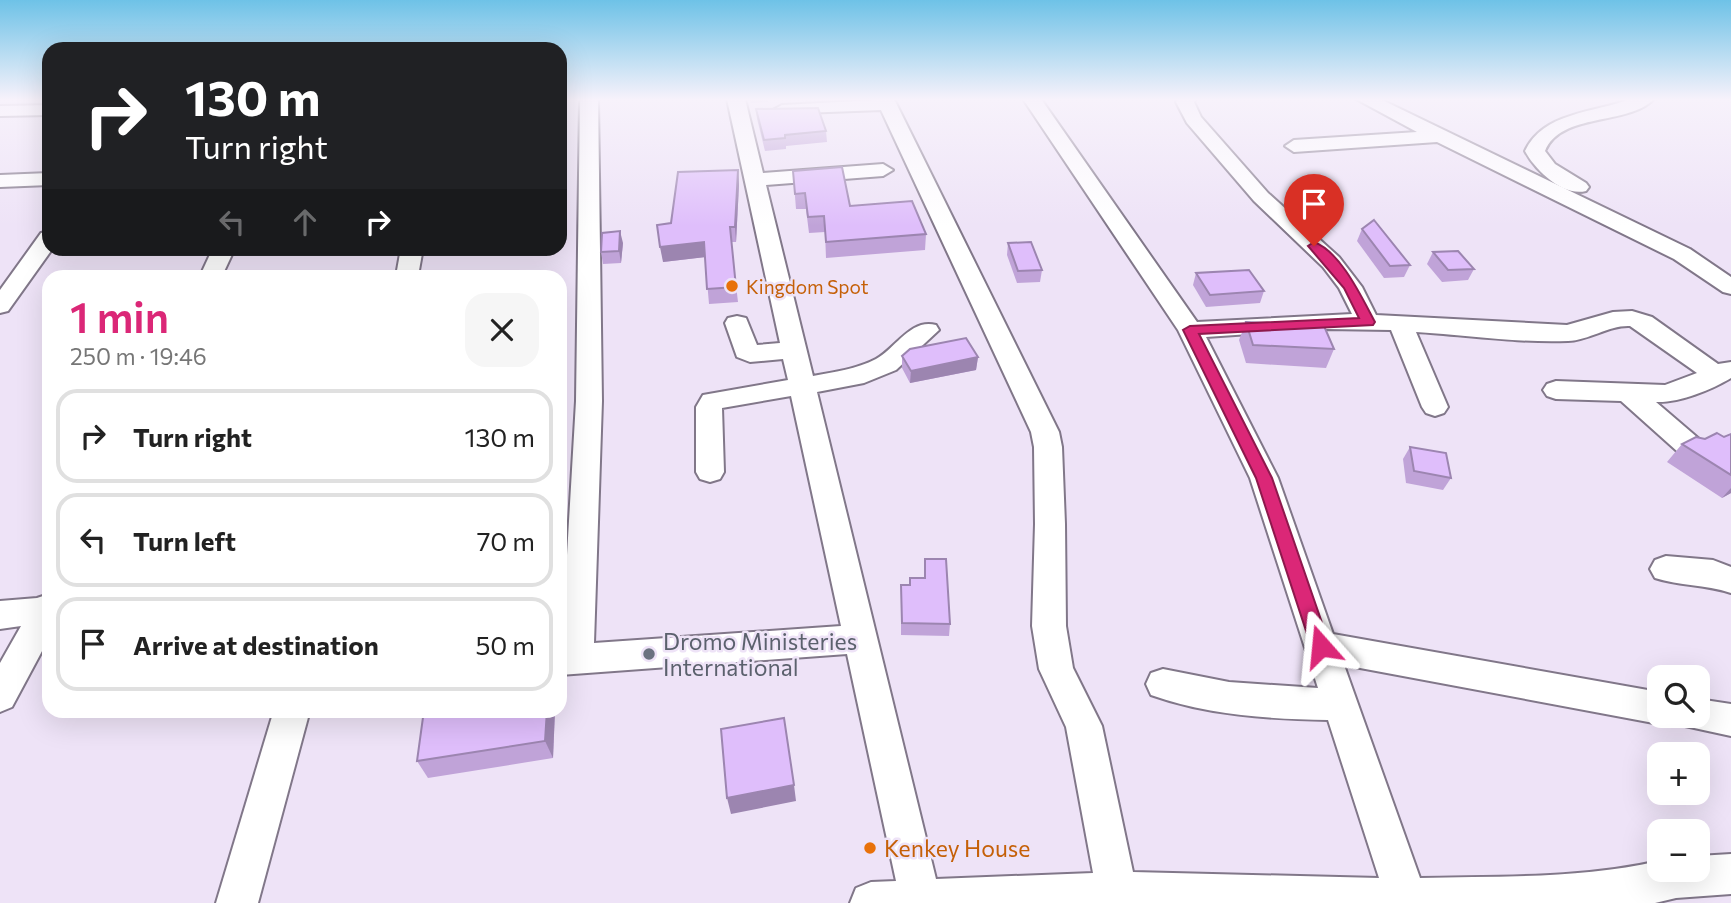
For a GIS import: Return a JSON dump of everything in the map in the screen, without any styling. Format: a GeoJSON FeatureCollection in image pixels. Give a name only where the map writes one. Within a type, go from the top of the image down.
{"type":"FeatureCollection","features":[{"type":"Feature","properties":{"kind":"street"},"geometry":{"type":"LineString","coordinates":[[589,141],[589,401],[568,659],[861,639]]}},
{"type":"Feature","properties":{"kind":"street"},"geometry":{"type":"LineString","coordinates":[[751,141],[754,180],[921,902]]}},
{"type":"Feature","properties":{"kind":"street"},"geometry":{"type":"LineString","coordinates":[[906,141],[1045,432],[1048,447],[1050,524],[1049,626],[1056,669],[1084,726],[1118,897]]}},
{"type":"Feature","properties":{"kind":"street"},"geometry":{"type":"LineString","coordinates":[[1061,141],[1190,330],[1264,478],[1408,901]]}},
{"type":"Feature","properties":{"kind":"street"},"geometry":{"type":"LineString","coordinates":[[1213,141],[1261,197],[1331,262],[1350,287],[1368,322]]}},
{"type":"Feature","properties":{"kind":"street"},"geometry":{"type":"LineString","coordinates":[[1294,146],[1363,141]]}},
{"type":"Feature","properties":{"kind":"street"},"geometry":{"type":"LineString","coordinates":[[1448,141],[1691,251],[1731,266]]}},
{"type":"Feature","properties":{"kind":"street"},"geometry":{"type":"LineString","coordinates":[[1540,141],[1535,151],[1539,160],[1550,170],[1691,251],[1731,286]]}},
{"type":"Feature","properties":{"kind":"street"},"geometry":{"type":"LineString","coordinates":[[754,180],[883,170]]}},
{"type":"Feature","properties":{"kind":"street"},"geometry":{"type":"LineString","coordinates":[[0,181],[42,179]]}},
{"type":"Feature","properties":{"kind":"street"},"geometry":{"type":"LineString","coordinates":[[0,306],[42,248]]}},
{"type":"Feature","properties":{"kind":"street"},"geometry":{"type":"LineString","coordinates":[[0,270],[27,269]]}},
{"type":"Feature","properties":{"kind":"street"},"geometry":{"type":"LineString","coordinates":[[1190,330],[1368,322],[1516,333],[1572,333],[1587,330],[1604,321],[1631,317],[1724,372]]}},
{"type":"Feature","properties":{"kind":"street"},"geometry":{"type":"LineString","coordinates":[[737,323],[746,351],[750,354],[794,350]]}},
{"type":"Feature","properties":{"kind":"street"},"geometry":{"type":"LineString","coordinates":[[1401,324],[1435,407]]}},
{"type":"Feature","properties":{"kind":"street"},"geometry":{"type":"LineString","coordinates":[[710,472],[709,407],[712,401],[855,377],[887,364],[927,330]]}},
{"type":"Feature","properties":{"kind":"street"},"geometry":{"type":"LineString","coordinates":[[1556,390],[1665,394],[1724,372]]}},
{"type":"Feature","properties":{"kind":"street"},"geometry":{"type":"LineString","coordinates":[[1629,394],[1688,445]]}},
{"type":"Feature","properties":{"kind":"street"},"geometry":{"type":"LineString","coordinates":[[1666,569],[1713,573],[1731,580]]}},
{"type":"Feature","properties":{"kind":"street"},"geometry":{"type":"LineString","coordinates":[[0,615],[42,610]]}},
{"type":"Feature","properties":{"kind":"street"},"geometry":{"type":"LineString","coordinates":[[0,696],[42,620]]}},
{"type":"Feature","properties":{"kind":"street"},"geometry":{"type":"LineString","coordinates":[[1321,646],[1647,706]]}},
{"type":"Feature","properties":{"kind":"street"},"geometry":{"type":"LineString","coordinates":[[1163,684],[1199,694],[1255,703],[1340,704]]}},
{"type":"Feature","properties":{"kind":"street"},"geometry":{"type":"LineString","coordinates":[[1710,717],[1731,720]]}},
{"type":"Feature","properties":{"kind":"street"},"geometry":{"type":"LineString","coordinates":[[237,903],[290,718]]}},
{"type":"Feature","properties":{"kind":"street"},"geometry":{"type":"LineString","coordinates":[[871,903],[1118,897],[1408,901],[1578,894],[1636,887],[1676,878],[1731,874]]}},
{"type":"Feature","properties":{"kind":"building"},"geometry":{"type":"Polygon","coordinates":[[[842,167],[850,206],[912,201],[926,234],[826,242],[824,216],[808,217],[805,193],[795,194],[793,171],[842,167]]]}},
{"type":"Feature","properties":{"kind":"building"},"geometry":{"type":"Polygon","coordinates":[[[738,170],[735,227],[730,227],[736,287],[707,289],[704,242],[660,247],[657,225],[671,223],[678,172],[738,170]]]}},
{"type":"Feature","properties":{"kind":"building"},"geometry":{"type":"Polygon","coordinates":[[[1374,220],[1410,265],[1390,266],[1362,229],[1374,220]]]}},
{"type":"Feature","properties":{"kind":"building"},"geometry":{"type":"Polygon","coordinates":[[[620,231],[619,251],[601,252],[602,233],[620,231]]]}},
{"type":"Feature","properties":{"kind":"building"},"geometry":{"type":"Polygon","coordinates":[[[1031,242],[1042,270],[1018,271],[1008,243],[1031,242]]]}},
{"type":"Feature","properties":{"kind":"building"},"geometry":{"type":"Polygon","coordinates":[[[1458,251],[1474,269],[1448,270],[1433,252],[1458,251]]]}},
{"type":"Feature","properties":{"kind":"building"},"geometry":{"type":"Polygon","coordinates":[[[1249,270],[1264,291],[1210,295],[1196,273],[1249,270]]]}},
{"type":"Feature","properties":{"kind":"building"},"geometry":{"type":"Polygon","coordinates":[[[1246,322],[1324,326],[1334,349],[1253,345],[1246,322]]]}},
{"type":"Feature","properties":{"kind":"building"},"geometry":{"type":"Polygon","coordinates":[[[966,338],[978,357],[911,371],[902,356],[910,349],[966,338]]]}},
{"type":"Feature","properties":{"kind":"building"},"geometry":{"type":"Polygon","coordinates":[[[1717,433],[1724,437],[1731,434],[1731,475],[1682,444],[1696,437],[1705,439],[1717,433]]]}},
{"type":"Feature","properties":{"kind":"building"},"geometry":{"type":"Polygon","coordinates":[[[1410,447],[1446,453],[1451,478],[1414,471],[1410,447]]]}},
{"type":"Feature","properties":{"kind":"building"},"geometry":{"type":"Polygon","coordinates":[[[925,559],[946,559],[950,624],[902,623],[901,585],[910,585],[910,578],[925,578],[925,559]]]}},
{"type":"Feature","properties":{"kind":"building"},"geometry":{"type":"Polygon","coordinates":[[[423,718],[546,718],[545,741],[417,761],[423,718]]]}},
{"type":"Feature","properties":{"kind":"building"},"geometry":{"type":"Polygon","coordinates":[[[784,718],[794,785],[727,798],[721,729],[784,718]]]}},
{"type":"Feature","properties":{"kind":"place","name":"Kingdom Spot"},"geometry":{"type":"Point","coordinates":[732,286]}},
{"type":"Feature","properties":{"kind":"place","name":"Dromo Ministeries International"},"geometry":{"type":"Point","coordinates":[649,654]}},
{"type":"Feature","properties":{"kind":"place","name":"Kenkey House"},"geometry":{"type":"Point","coordinates":[870,848]}},
{"type":"Feature","properties":{"kind":"route"},"geometry":{"type":"LineString","coordinates":[[1314,246],[1331,262],[1350,287],[1368,322],[1190,330],[1227,399],[1264,478],[1321,646]]}}]}
